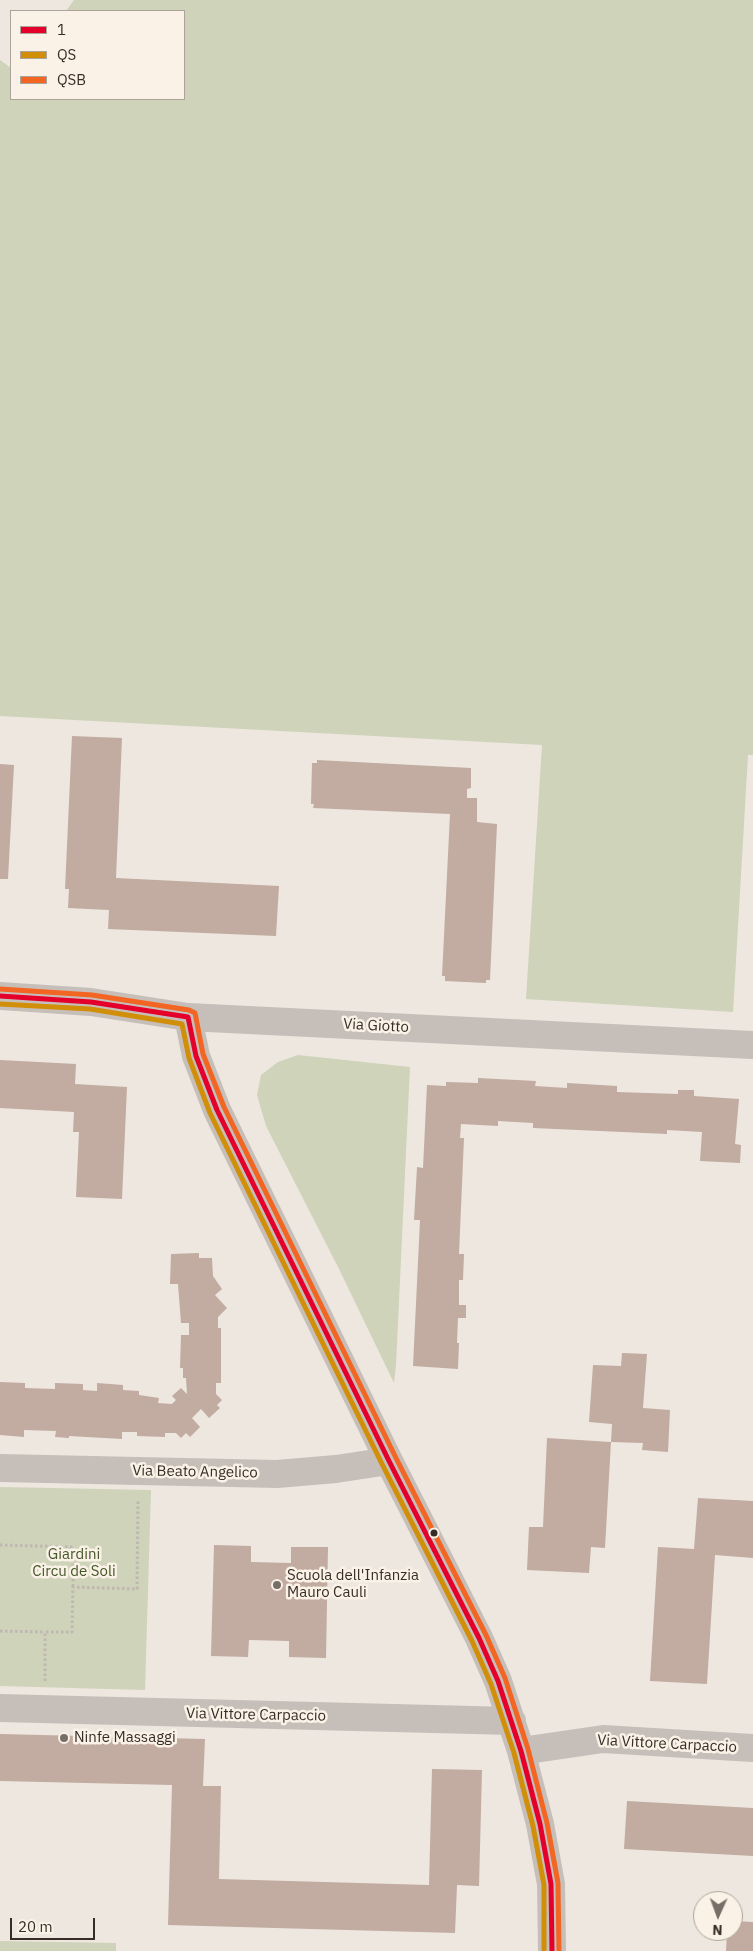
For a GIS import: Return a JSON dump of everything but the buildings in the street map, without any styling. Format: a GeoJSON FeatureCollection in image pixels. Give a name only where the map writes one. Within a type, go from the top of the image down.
{"type":"FeatureCollection","features":[{"type":"Feature","properties":{"kind":"street","name":"Via Giotto"},"geometry":{"type":"LineString","coordinates":[[0,996],[91,1002],[188,1017],[753,1045]]}},
{"type":"Feature","properties":{"kind":"street"},"geometry":{"type":"LineString","coordinates":[[188,1017],[196,1056],[216,1110],[389,1461],[479,1638],[498,1682],[521,1751],[540,1824],[551,1884],[552,1951]]}},
{"type":"Feature","properties":{"kind":"street","name":"Via Beato Angelico"},"geometry":{"type":"LineString","coordinates":[[0,1468],[277,1474],[336,1469],[389,1461]]}},
{"type":"Feature","properties":{"kind":"street","name":"Via Vittore Carpaccio"},"geometry":{"type":"LineString","coordinates":[[0,1708],[512,1721]]}},
{"type":"Feature","properties":{"kind":"street","name":"Via Vittore Carpaccio"},"geometry":{"type":"LineString","coordinates":[[521,1751],[603,1739],[753,1748]]}},
{"type":"Feature","properties":{"kind":"path"},"geometry":{"type":"LineString","coordinates":[[73,1587],[137,1589],[138,1495]]}},
{"type":"Feature","properties":{"kind":"path"},"geometry":{"type":"LineString","coordinates":[[0,1545],[73,1547],[72,1632],[0,1631]]}},
{"type":"Feature","properties":{"kind":"path"},"geometry":{"type":"LineString","coordinates":[[44,1681],[45,1632]]}},
{"type":"Feature","properties":{"kind":"green space"},"geometry":{"type":"Polygon","coordinates":[[[74,0],[753,0],[753,755],[748,755],[733,1012],[526,999],[542,745],[0,716],[0,60],[10,67],[10,100],[185,100],[185,10],[67,10],[74,0]]]}},
{"type":"Feature","properties":{"kind":"green space"},"geometry":{"type":"Polygon","coordinates":[[[298,1055],[410,1067],[394,1383],[339,1269],[266,1126],[257,1095],[261,1075],[278,1062],[298,1055]]]}},
{"type":"Feature","properties":{"kind":"green space","name":"Giardini Circu de Soli"},"geometry":{"type":"Polygon","coordinates":[[[0,1487],[151,1490],[145,1690],[0,1686],[0,1487]]]}},
{"type":"Feature","properties":{"kind":"green space"},"geometry":{"type":"Polygon","coordinates":[[[0,1941],[116,1943],[116,1951],[0,1951],[0,1941]]]}},
{"type":"Feature","properties":{"kind":"transit line","name":"QSB"},"geometry":{"type":"LineString","coordinates":[[0,989],[92,995],[189,1010],[195,1013],[203,1054],[224,1107],[396,1458],[486,1635],[505,1678],[528,1749],[547,1823],[558,1883],[559,1951]]}},
{"type":"Feature","properties":{"kind":"transit line","name":"1"},"geometry":{"type":"LineString","coordinates":[[0,996],[91,1002],[188,1017],[196,1056],[217,1110],[389,1461],[479,1638],[498,1681],[521,1751],[540,1824],[551,1884],[552,1951]]}},
{"type":"Feature","properties":{"kind":"transit line","name":"QS"},"geometry":{"type":"LineString","coordinates":[[0,1004],[90,1009],[182,1024],[189,1058],[210,1113],[382,1464],[472,1641],[491,1684],[514,1753],[533,1826],[544,1885],[544,1951]]}},
{"type":"Feature","properties":{"kind":"place","name":"Scuola dell'Infanzia Mauro Cauli"},"geometry":{"type":"Point","coordinates":[277,1585]}},
{"type":"Feature","properties":{"kind":"place","name":"Ninfe Massaggi"},"geometry":{"type":"Point","coordinates":[64,1738]}}]}
